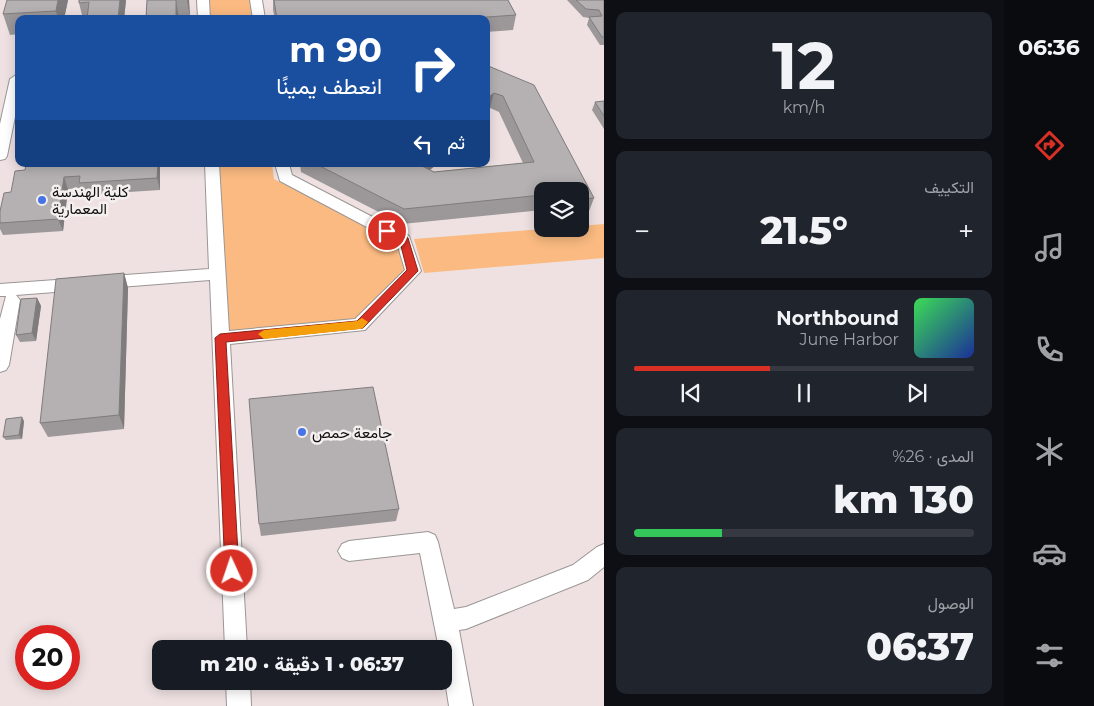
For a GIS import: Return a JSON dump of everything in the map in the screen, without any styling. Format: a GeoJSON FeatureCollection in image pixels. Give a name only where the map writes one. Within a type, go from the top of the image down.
{"type":"FeatureCollection","features":[{"type":"Feature","properties":{"kind":"lane"},"geometry":{"type":"LineString","coordinates":[[203,0],[204,15]]}},
{"type":"Feature","properties":{"kind":"lane"},"geometry":{"type":"LineString","coordinates":[[256,0],[258,15]]}},
{"type":"Feature","properties":{"kind":"lane"},"geometry":{"type":"LineString","coordinates":[[0,80],[15,78]]}},
{"type":"Feature","properties":{"kind":"lane"},"geometry":{"type":"LineString","coordinates":[[0,156],[15,91]]}},
{"type":"Feature","properties":{"kind":"lane"},"geometry":{"type":"LineString","coordinates":[[212,167],[236,640]]}},
{"type":"Feature","properties":{"kind":"lane"},"geometry":{"type":"LineString","coordinates":[[220,338],[360,325],[413,271],[404,240],[285,178],[283,167]]}},
{"type":"Feature","properties":{"kind":"lane"},"geometry":{"type":"LineString","coordinates":[[0,365],[6,295],[217,274]]}},
{"type":"Feature","properties":{"kind":"lane"},"geometry":{"type":"LineString","coordinates":[[349,551],[428,542],[446,621],[461,706]]}},
{"type":"Feature","properties":{"kind":"lane"},"geometry":{"type":"LineString","coordinates":[[446,621],[466,618],[580,573],[604,554]]}},
{"type":"Feature","properties":{"kind":"lane"},"geometry":{"type":"LineString","coordinates":[[238,690],[239,706]]}},
{"type":"Feature","properties":{"kind":"shaded area","name":"جامعة حمص"},"geometry":{"type":"Polygon","coordinates":[[[0,0],[604,0],[604,706],[0,706],[0,0]]]}},
{"type":"Feature","properties":{"kind":"shaded area"},"geometry":{"type":"Polygon","coordinates":[[[208,0],[252,0],[254,15],[209,15],[208,0]]]}},
{"type":"Feature","properties":{"kind":"shaded area"},"geometry":{"type":"Polygon","coordinates":[[[218,167],[272,167],[274,179],[397,241],[405,270],[353,321],[227,331],[218,167]]]}},
{"type":"Feature","properties":{"kind":"shaded area"},"geometry":{"type":"Polygon","coordinates":[[[604,224],[604,258],[424,273],[414,239],[534,230],[534,237],[589,237],[589,225],[604,224]]]}},
{"type":"Feature","properties":{"kind":"building"},"geometry":{"type":"Polygon","coordinates":[[[7,0],[58,0],[56,11],[3,14],[7,0]]]}},
{"type":"Feature","properties":{"kind":"building"},"geometry":{"type":"Polygon","coordinates":[[[79,0],[120,0],[118,15],[87,15],[89,2],[79,3],[79,0]]]}},
{"type":"Feature","properties":{"kind":"building"},"geometry":{"type":"Polygon","coordinates":[[[147,0],[176,0],[176,15],[146,15],[147,0]]]}},
{"type":"Feature","properties":{"kind":"building"},"geometry":{"type":"Polygon","coordinates":[[[274,0],[508,0],[516,15],[490,17],[490,15],[276,15],[274,0]]]}},
{"type":"Feature","properties":{"kind":"building"},"geometry":{"type":"Polygon","coordinates":[[[576,0],[604,0],[604,37],[602,37],[589,17],[602,16],[599,10],[586,9],[576,0]]]}},
{"type":"Feature","properties":{"kind":"building"},"geometry":{"type":"Polygon","coordinates":[[[490,67],[534,85],[586,182],[534,182],[534,196],[404,209],[322,167],[424,167],[434,172],[534,162],[503,96],[494,93],[490,96],[490,67]]]}},
{"type":"Feature","properties":{"kind":"building"},"geometry":{"type":"Polygon","coordinates":[[[604,101],[604,116],[595,102],[604,101]]]}},
{"type":"Feature","properties":{"kind":"building"},"geometry":{"type":"Polygon","coordinates":[[[26,167],[158,167],[157,178],[79,183],[80,176],[64,177],[58,219],[0,223],[0,211],[4,193],[11,192],[15,171],[25,170],[26,167]]]}},
{"type":"Feature","properties":{"kind":"building"},"geometry":{"type":"Polygon","coordinates":[[[589,189],[594,198],[589,198],[589,189]]]}},
{"type":"Feature","properties":{"kind":"building"},"geometry":{"type":"Polygon","coordinates":[[[124,273],[119,415],[40,423],[56,279],[124,273]]]}},
{"type":"Feature","properties":{"kind":"building"},"geometry":{"type":"Polygon","coordinates":[[[37,298],[32,333],[16,335],[21,299],[37,298]]]}},
{"type":"Feature","properties":{"kind":"building"},"geometry":{"type":"Polygon","coordinates":[[[373,387],[399,509],[259,524],[249,399],[373,387]]]}},
{"type":"Feature","properties":{"kind":"building"},"geometry":{"type":"Polygon","coordinates":[[[22,417],[19,435],[3,437],[6,419],[22,417]]]}},
{"type":"Feature","properties":{"kind":"slow traffic"},"geometry":{"type":"LineString","coordinates":[[264,334],[360,325],[362,322]]}},
{"type":"Feature","properties":{"kind":"place","name":"كلية الهندسة المعمارية"},"geometry":{"type":"Point","coordinates":[42,200]}},
{"type":"Feature","properties":{"kind":"place","name":"جامعة حمص"},"geometry":{"type":"Point","coordinates":[302,432]}},
{"type":"Feature","properties":{"kind":"route"},"geometry":{"type":"LineString","coordinates":[[232,571],[220,338],[360,325],[413,271],[404,240],[387,231]]}}]}
